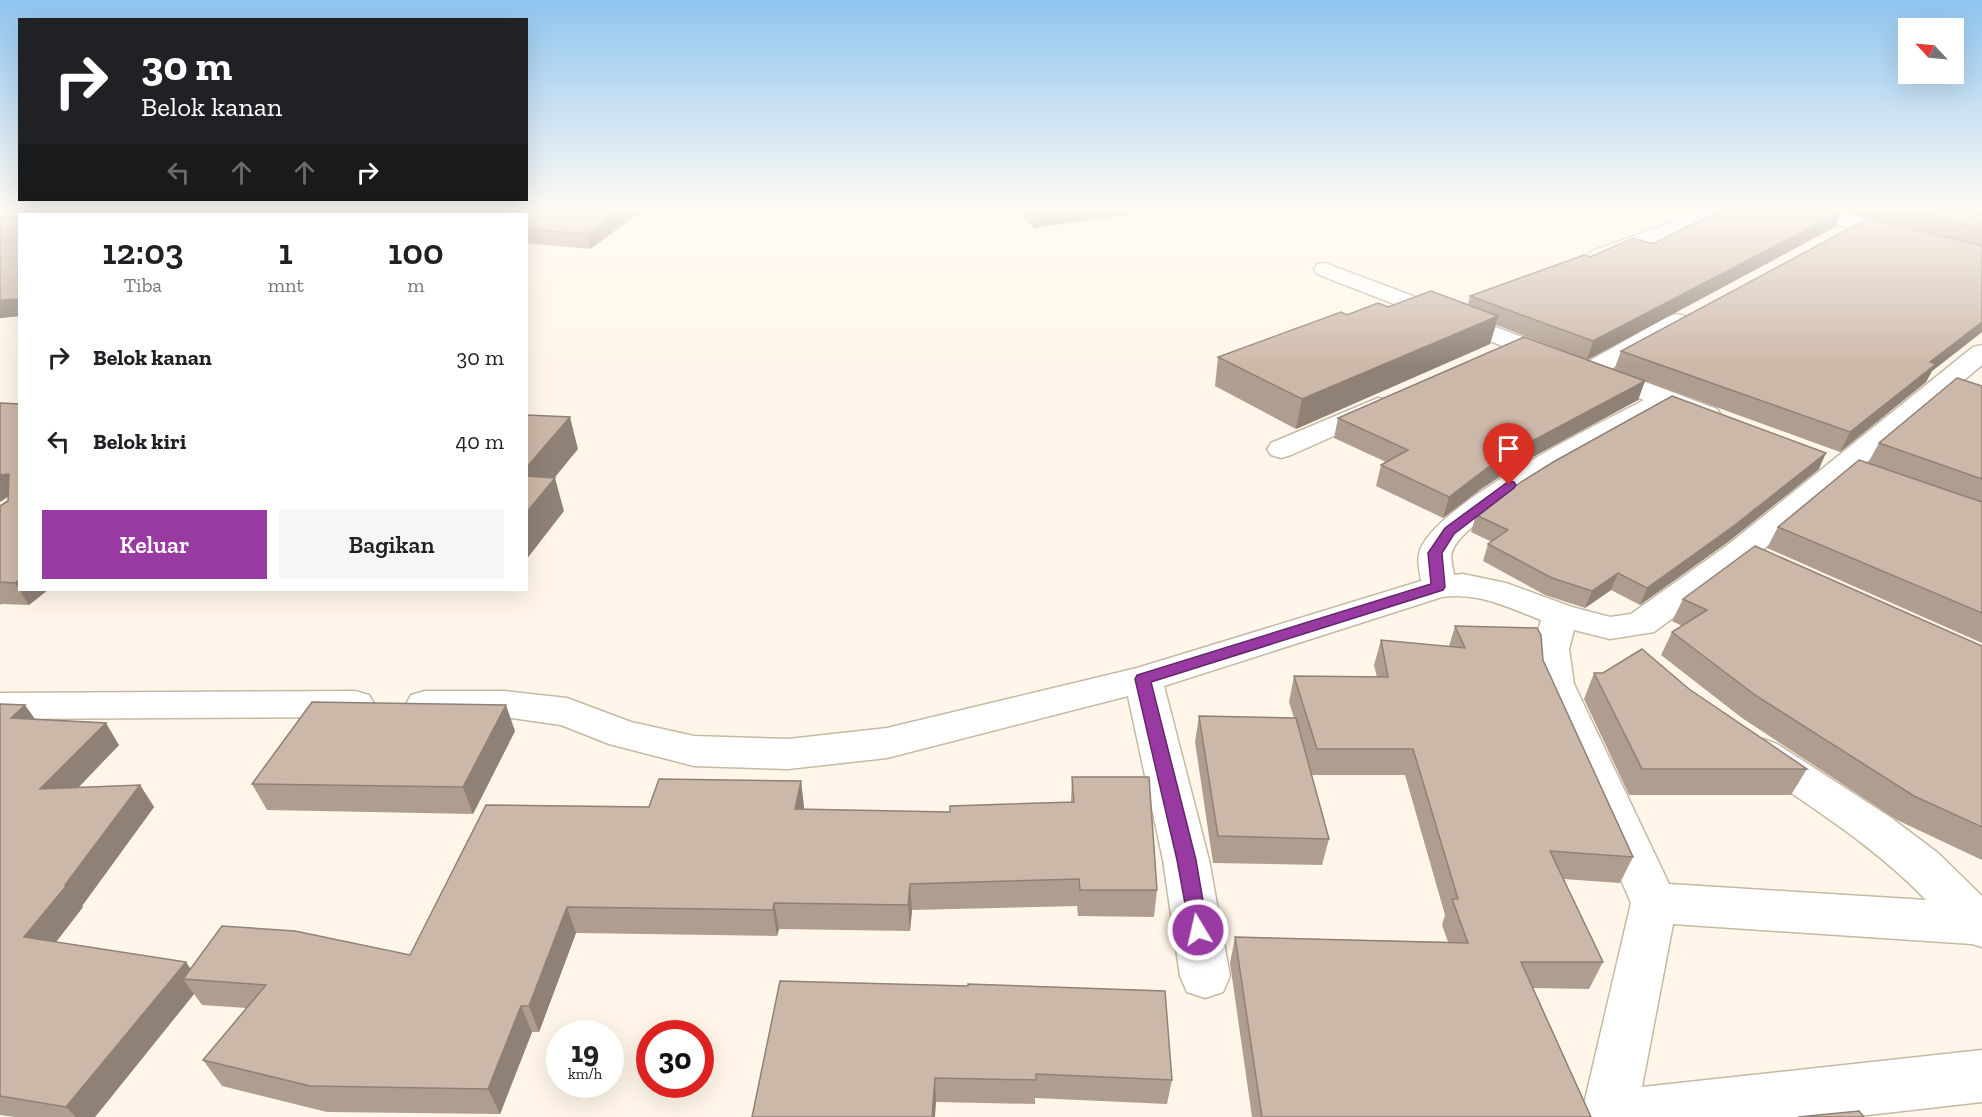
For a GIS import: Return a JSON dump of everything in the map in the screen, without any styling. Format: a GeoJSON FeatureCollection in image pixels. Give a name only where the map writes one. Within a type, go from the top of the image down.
{"type":"FeatureCollection","features":[{"type":"Feature","properties":{"kind":"street"},"geometry":{"type":"LineString","coordinates":[[1325,269],[1731,424]]}},
{"type":"Feature","properties":{"kind":"street"},"geometry":{"type":"LineString","coordinates":[[1436,313],[1469,301]]}},
{"type":"Feature","properties":{"kind":"street"},"geometry":{"type":"LineString","coordinates":[[1591,370],[1695,312]]}},
{"type":"Feature","properties":{"kind":"street"},"geometry":{"type":"LineString","coordinates":[[1485,358],[1517,344]]}},
{"type":"Feature","properties":{"kind":"street"},"geometry":{"type":"LineString","coordinates":[[0,706],[504,704],[567,712],[623,734],[694,751],[788,754],[887,742],[1143,679],[1438,587],[1463,584],[1494,590],[1560,615],[1610,628],[1641,624],[1756,558],[1845,468],[1982,352]]}},
{"type":"Feature","properties":{"kind":"street"},"geometry":{"type":"LineString","coordinates":[[1942,385],[1972,394]]}},
{"type":"Feature","properties":{"kind":"street"},"geometry":{"type":"LineString","coordinates":[[1281,449],[1399,397]]}},
{"type":"Feature","properties":{"kind":"street"},"geometry":{"type":"LineString","coordinates":[[1438,587],[1435,553],[1449,531],[1509,485],[1665,399]]}},
{"type":"Feature","properties":{"kind":"street"},"geometry":{"type":"LineString","coordinates":[[1560,615],[1551,649],[1555,684],[1654,903],[1609,1117]]}},
{"type":"Feature","properties":{"kind":"street"},"geometry":{"type":"LineString","coordinates":[[1610,628],[1642,660]]}},
{"type":"Feature","properties":{"kind":"street"},"geometry":{"type":"LineString","coordinates":[[1143,679],[1186,860],[1205,976]]}},
{"type":"Feature","properties":{"kind":"street"},"geometry":{"type":"LineString","coordinates":[[1737,736],[1875,829],[1922,866],[1981,926]]}},
{"type":"Feature","properties":{"kind":"street"},"geometry":{"type":"LineString","coordinates":[[1654,903],[1981,926]]}},
{"type":"Feature","properties":{"kind":"street"},"geometry":{"type":"LineString","coordinates":[[1616,1117],[1982,1077]]}},
{"type":"Feature","properties":{"kind":"building"},"geometry":{"type":"Polygon","coordinates":[[[0,263],[18,263],[18,299],[0,300],[0,263]]]}},
{"type":"Feature","properties":{"kind":"building"},"geometry":{"type":"Polygon","coordinates":[[[1561,263],[1742,263],[1593,341],[1470,296],[1561,263]]]}},
{"type":"Feature","properties":{"kind":"building"},"geometry":{"type":"Polygon","coordinates":[[[1785,263],[1982,263],[1982,322],[1930,362],[1936,364],[1850,432],[1621,351],[1785,263]]]}},
{"type":"Feature","properties":{"kind":"building"},"geometry":{"type":"Polygon","coordinates":[[[1431,291],[1498,316],[1302,399],[1218,357],[1341,312],[1347,315],[1378,303],[1388,307],[1431,291]]]}},
{"type":"Feature","properties":{"kind":"building"},"geometry":{"type":"Polygon","coordinates":[[[1524,337],[1645,381],[1523,446],[1487,468],[1449,497],[1381,465],[1408,450],[1338,418],[1524,337]]]}},
{"type":"Feature","properties":{"kind":"building"},"geometry":{"type":"Polygon","coordinates":[[[1957,378],[1982,386],[1982,479],[1879,443],[1957,378]]]}},
{"type":"Feature","properties":{"kind":"building"},"geometry":{"type":"Polygon","coordinates":[[[1672,396],[1826,453],[1735,525],[1647,588],[1618,573],[1592,591],[1552,578],[1488,544],[1508,530],[1476,515],[1521,482],[1555,461],[1672,396]]]}},
{"type":"Feature","properties":{"kind":"building"},"geometry":{"type":"Polygon","coordinates":[[[0,403],[18,404],[18,581],[15,583],[0,582],[0,506],[8,501],[9,474],[0,475],[0,403]]]}},
{"type":"Feature","properties":{"kind":"building"},"geometry":{"type":"Polygon","coordinates":[[[528,415],[570,417],[528,466],[528,415]]]}},
{"type":"Feature","properties":{"kind":"building"},"geometry":{"type":"Polygon","coordinates":[[[1859,460],[1982,502],[1982,613],[1778,527],[1859,460]]]}},
{"type":"Feature","properties":{"kind":"building"},"geometry":{"type":"Polygon","coordinates":[[[528,476],[555,478],[528,511],[528,476]]]}},
{"type":"Feature","properties":{"kind":"building"},"geometry":{"type":"Polygon","coordinates":[[[1755,546],[1982,646],[1982,827],[1914,796],[1755,695],[1672,632],[1707,610],[1683,599],[1755,546]]]}},
{"type":"Feature","properties":{"kind":"building"},"geometry":{"type":"Polygon","coordinates":[[[1455,626],[1537,628],[1541,635],[1543,660],[1633,857],[1550,851],[1603,962],[1521,962],[1591,1117],[1262,1117],[1235,937],[1468,943],[1452,899],[1458,899],[1413,749],[1317,749],[1294,676],[1388,677],[1381,640],[1465,648],[1455,626]]]}},
{"type":"Feature","properties":{"kind":"building"},"geometry":{"type":"Polygon","coordinates":[[[1642,649],[1689,689],[1807,769],[1642,769],[1594,673],[1603,673],[1642,649]]]}},
{"type":"Feature","properties":{"kind":"building"},"geometry":{"type":"Polygon","coordinates":[[[312,702],[506,705],[463,787],[252,784],[312,702]]]}},
{"type":"Feature","properties":{"kind":"building"},"geometry":{"type":"Polygon","coordinates":[[[0,704],[25,705],[11,718],[106,723],[40,789],[140,785],[65,885],[67,885],[24,937],[186,962],[66,1107],[0,1096],[0,704]]]}},
{"type":"Feature","properties":{"kind":"building"},"geometry":{"type":"Polygon","coordinates":[[[1199,716],[1296,718],[1329,839],[1218,836],[1199,716]]]}},
{"type":"Feature","properties":{"kind":"building"},"geometry":{"type":"Polygon","coordinates":[[[1072,777],[1149,777],[1157,890],[1080,890],[1079,879],[910,884],[908,905],[774,903],[773,910],[567,907],[529,1006],[521,1006],[488,1089],[310,1086],[203,1060],[266,985],[183,979],[222,926],[295,931],[410,955],[486,805],[649,807],[659,779],[801,781],[795,809],[950,812],[950,806],[1074,802],[1072,777]]]}},
{"type":"Feature","properties":{"kind":"building"},"geometry":{"type":"Polygon","coordinates":[[[780,981],[968,986],[968,984],[1165,991],[1172,1080],[1036,1074],[1036,1080],[935,1078],[932,1117],[752,1117],[780,981]]]}},
{"type":"Feature","properties":{"kind":"building"},"geometry":{"type":"Polygon","coordinates":[[[1859,1111],[1864,1117],[1798,1117],[1859,1111]]]}},
{"type":"Feature","properties":{"kind":"route"},"geometry":{"type":"LineString","coordinates":[[1198,930],[1186,860],[1143,679],[1438,587],[1435,553],[1449,531],[1509,485]]}}]}
